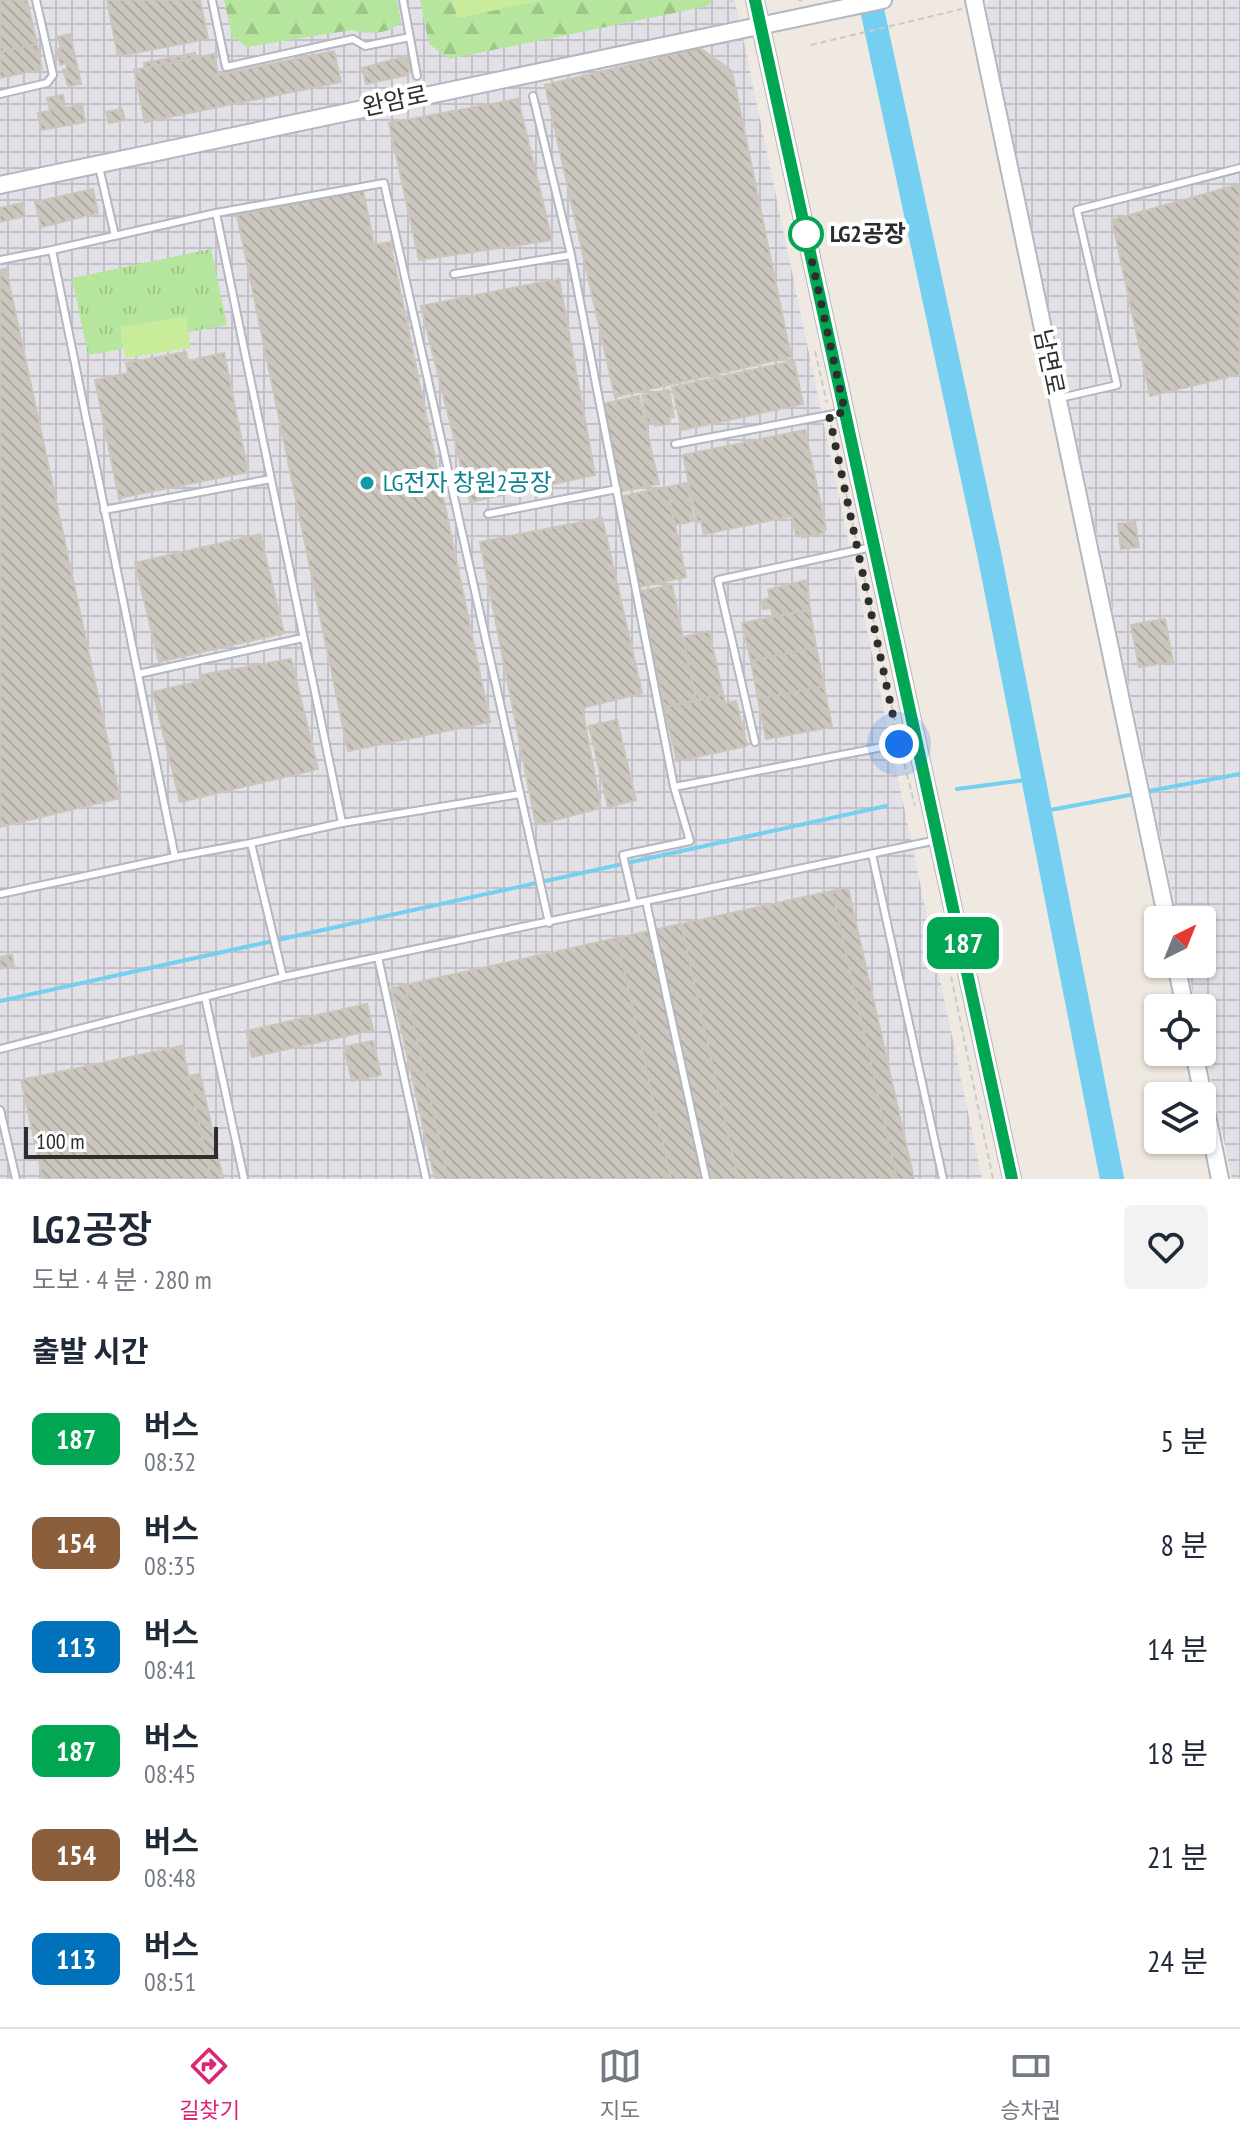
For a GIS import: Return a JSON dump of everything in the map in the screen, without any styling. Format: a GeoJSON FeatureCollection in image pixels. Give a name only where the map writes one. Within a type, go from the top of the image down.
{"type":"FeatureCollection","features":[{"type":"Feature","properties":{"kind":"street"},"geometry":{"type":"LineString","coordinates":[[755,0],[837,413],[908,742],[941,839],[1012,1179]]}},
{"type":"Feature","properties":{"kind":"street","name":"완암로"},"geometry":{"type":"LineString","coordinates":[[0,185],[883,0]]}},
{"type":"Feature","properties":{"kind":"street","name":"남면로"},"geometry":{"type":"LineString","coordinates":[[969,4],[1057,399],[1164,906]]}},
{"type":"Feature","properties":{"kind":"street"},"geometry":{"type":"LineString","coordinates":[[1197,1066],[1220,1179]]}},
{"type":"Feature","properties":{"kind":"lane"},"geometry":{"type":"LineString","coordinates":[[0,94],[47,83],[53,75],[36,0]]}},
{"type":"Feature","properties":{"kind":"lane"},"geometry":{"type":"LineString","coordinates":[[212,0],[226,67],[353,39],[365,46],[410,37]]}},
{"type":"Feature","properties":{"kind":"lane"},"geometry":{"type":"LineString","coordinates":[[403,0],[417,76]]}},
{"type":"Feature","properties":{"kind":"lane"},"geometry":{"type":"LineString","coordinates":[[533,96],[571,255],[674,787],[690,841],[623,855],[634,903]]}},
{"type":"Feature","properties":{"kind":"lane"},"geometry":{"type":"LineString","coordinates":[[98,164],[115,236]]}},
{"type":"Feature","properties":{"kind":"lane"},"geometry":{"type":"LineString","coordinates":[[1057,399],[1117,385],[1077,210],[1240,168]]}},
{"type":"Feature","properties":{"kind":"lane"},"geometry":{"type":"LineString","coordinates":[[0,260],[216,213],[384,183],[549,923]]}},
{"type":"Feature","properties":{"kind":"lane"},"geometry":{"type":"LineString","coordinates":[[216,213],[342,823]]}},
{"type":"Feature","properties":{"kind":"lane"},"geometry":{"type":"LineString","coordinates":[[52,250],[175,857]]}},
{"type":"Feature","properties":{"kind":"lane"},"geometry":{"type":"LineString","coordinates":[[454,274],[571,255]]}},
{"type":"Feature","properties":{"kind":"lane"},"geometry":{"type":"LineString","coordinates":[[675,444],[837,413]]}},
{"type":"Feature","properties":{"kind":"lane"},"geometry":{"type":"LineString","coordinates":[[104,510],[271,479]]}},
{"type":"Feature","properties":{"kind":"lane"},"geometry":{"type":"LineString","coordinates":[[488,514],[617,489]]}},
{"type":"Feature","properties":{"kind":"lane"},"geometry":{"type":"LineString","coordinates":[[755,742],[718,580],[866,548]]}},
{"type":"Feature","properties":{"kind":"lane"},"geometry":{"type":"LineString","coordinates":[[138,674],[303,638]]}},
{"type":"Feature","properties":{"kind":"lane"},"geometry":{"type":"LineString","coordinates":[[674,787],[908,742]]}},
{"type":"Feature","properties":{"kind":"lane"},"geometry":{"type":"LineString","coordinates":[[0,894],[342,823],[520,794]]}},
{"type":"Feature","properties":{"kind":"lane"},"geometry":{"type":"LineString","coordinates":[[0,1049],[283,977],[941,839]]}},
{"type":"Feature","properties":{"kind":"lane"},"geometry":{"type":"LineString","coordinates":[[251,843],[274,950],[283,977]]}},
{"type":"Feature","properties":{"kind":"lane"},"geometry":{"type":"LineString","coordinates":[[872,854],[943,1179]]}},
{"type":"Feature","properties":{"kind":"lane"},"geometry":{"type":"LineString","coordinates":[[646,901],[706,1179]]}},
{"type":"Feature","properties":{"kind":"lane"},"geometry":{"type":"LineString","coordinates":[[378,957],[426,1179]]}},
{"type":"Feature","properties":{"kind":"lane"},"geometry":{"type":"LineString","coordinates":[[205,997],[244,1179]]}},
{"type":"Feature","properties":{"kind":"lane"},"geometry":{"type":"LineString","coordinates":[[0,1110],[16,1179]]}},
{"type":"Feature","properties":{"kind":"path"},"geometry":{"type":"LineString","coordinates":[[811,45],[969,4]]}},
{"type":"Feature","properties":{"kind":"path"},"geometry":{"type":"LineString","coordinates":[[812,337],[837,413],[908,742],[917,815]]}},
{"type":"Feature","properties":{"kind":"path"},"geometry":{"type":"LineString","coordinates":[[939,919],[993,1179]]}},
{"type":"Feature","properties":{"kind":"shaded area"},"geometry":{"type":"Polygon","coordinates":[[[0,0],[735,0],[982,1179],[0,1179],[0,0]]]}},
{"type":"Feature","properties":{"kind":"shaded area"},"geometry":{"type":"Polygon","coordinates":[[[989,0],[1240,0],[1240,1179],[1232,1179],[1216,1103],[1216,1082],[1212,1082],[1208,1066],[1216,1066],[1216,994],[1193,994],[1190,978],[1216,978],[1216,906],[1175,906],[986,4],[989,0]]]}},
{"type":"Feature","properties":{"kind":"green space"},"geometry":{"type":"Polygon","coordinates":[[[224,0],[397,0],[401,22],[391,29],[378,32],[352,30],[247,47],[232,36],[224,0]]]}},
{"type":"Feature","properties":{"kind":"green space"},"geometry":{"type":"Polygon","coordinates":[[[420,0],[453,0],[457,18],[543,0],[712,0],[708,6],[449,59],[429,44],[420,0]]]}},
{"type":"Feature","properties":{"kind":"green space"},"geometry":{"type":"Polygon","coordinates":[[[453,0],[543,0],[457,18],[453,0]]]}},
{"type":"Feature","properties":{"kind":"green space"},"geometry":{"type":"Polygon","coordinates":[[[211,249],[227,325],[188,332],[185,317],[120,327],[123,349],[88,355],[72,278],[211,249]]]}},
{"type":"Feature","properties":{"kind":"green space"},"geometry":{"type":"Polygon","coordinates":[[[186,317],[191,348],[125,358],[120,327],[186,317]]]}},
{"type":"Feature","properties":{"kind":"building"},"geometry":{"type":"Polygon","coordinates":[[[0,0],[27,0],[37,44],[0,52],[0,0]]]}},
{"type":"Feature","properties":{"kind":"building"},"geometry":{"type":"Polygon","coordinates":[[[107,0],[200,0],[208,39],[118,56],[107,0]]]}},
{"type":"Feature","properties":{"kind":"building"},"geometry":{"type":"Polygon","coordinates":[[[70,34],[81,84],[68,86],[63,70],[67,70],[66,63],[60,65],[57,49],[61,48],[58,37],[70,34]]]}},
{"type":"Feature","properties":{"kind":"building"},"geometry":{"type":"Polygon","coordinates":[[[37,44],[42,69],[0,78],[0,52],[37,44]]]}},
{"type":"Feature","properties":{"kind":"building"},"geometry":{"type":"Polygon","coordinates":[[[700,48],[732,71],[791,357],[615,397],[545,85],[700,48]]]}},
{"type":"Feature","properties":{"kind":"building"},"geometry":{"type":"Polygon","coordinates":[[[334,51],[341,82],[145,122],[134,70],[214,54],[218,75],[334,51]]]}},
{"type":"Feature","properties":{"kind":"building"},"geometry":{"type":"Polygon","coordinates":[[[195,53],[196,58],[145,68],[144,63],[195,53]]]}},
{"type":"Feature","properties":{"kind":"building"},"geometry":{"type":"Polygon","coordinates":[[[403,57],[413,67],[407,75],[366,84],[362,68],[403,57]]]}},
{"type":"Feature","properties":{"kind":"building"},"geometry":{"type":"Polygon","coordinates":[[[63,95],[65,108],[82,105],[85,122],[41,130],[38,113],[50,111],[47,98],[63,95]]]}},
{"type":"Feature","properties":{"kind":"building"},"geometry":{"type":"Polygon","coordinates":[[[518,99],[552,240],[419,260],[389,123],[518,99]]]}},
{"type":"Feature","properties":{"kind":"building"},"geometry":{"type":"Polygon","coordinates":[[[122,109],[125,120],[109,123],[106,112],[122,109]]]}},
{"type":"Feature","properties":{"kind":"building"},"geometry":{"type":"Polygon","coordinates":[[[1240,184],[1240,374],[1150,396],[1112,220],[1240,184]]]}},
{"type":"Feature","properties":{"kind":"building"},"geometry":{"type":"Polygon","coordinates":[[[93,189],[98,213],[41,227],[35,202],[93,189]]]}},
{"type":"Feature","properties":{"kind":"building","name":"LG전자 창원2공장"},"geometry":{"type":"Polygon","coordinates":[[[363,190],[374,245],[390,242],[490,722],[348,751],[237,215],[363,190]]]}},
{"type":"Feature","properties":{"kind":"building"},"geometry":{"type":"Polygon","coordinates":[[[22,203],[25,216],[0,222],[0,208],[22,203]]]}},
{"type":"Feature","properties":{"kind":"building"},"geometry":{"type":"Polygon","coordinates":[[[6,269],[120,798],[0,827],[0,270],[6,269]]]}},
{"type":"Feature","properties":{"kind":"building"},"geometry":{"type":"Polygon","coordinates":[[[559,279],[595,475],[470,502],[421,306],[559,279]]]}},
{"type":"Feature","properties":{"kind":"building"},"geometry":{"type":"Polygon","coordinates":[[[186,352],[188,361],[224,353],[248,472],[119,498],[95,380],[128,373],[126,363],[186,352]]]}},
{"type":"Feature","properties":{"kind":"building"},"geometry":{"type":"Polygon","coordinates":[[[794,361],[803,404],[682,430],[672,387],[794,361]]]}},
{"type":"Feature","properties":{"kind":"building"},"geometry":{"type":"Polygon","coordinates":[[[669,390],[674,417],[669,418],[670,424],[655,426],[654,421],[647,423],[642,395],[669,390]]]}},
{"type":"Feature","properties":{"kind":"building"},"geometry":{"type":"Polygon","coordinates":[[[639,396],[659,484],[619,492],[602,404],[639,396]]]}},
{"type":"Feature","properties":{"kind":"building"},"geometry":{"type":"Polygon","coordinates":[[[805,430],[826,529],[802,538],[802,534],[796,535],[792,516],[704,534],[701,521],[697,522],[683,455],[805,430]]]}},
{"type":"Feature","properties":{"kind":"building"},"geometry":{"type":"Polygon","coordinates":[[[687,483],[694,521],[674,525],[667,487],[687,483]]]}},
{"type":"Feature","properties":{"kind":"building"},"geometry":{"type":"Polygon","coordinates":[[[667,487],[686,577],[639,587],[619,497],[667,487]]]}},
{"type":"Feature","properties":{"kind":"building"},"geometry":{"type":"Polygon","coordinates":[[[602,518],[642,693],[582,708],[601,808],[536,825],[480,542],[602,518]]]}},
{"type":"Feature","properties":{"kind":"building"},"geometry":{"type":"Polygon","coordinates":[[[1135,522],[1139,547],[1121,549],[1118,524],[1135,522]]]}},
{"type":"Feature","properties":{"kind":"building"},"geometry":{"type":"Polygon","coordinates":[[[260,534],[284,633],[159,662],[135,563],[260,534]]]}},
{"type":"Feature","properties":{"kind":"building"},"geometry":{"type":"Polygon","coordinates":[[[807,580],[810,610],[773,616],[771,608],[763,609],[762,600],[770,598],[768,590],[807,580]]]}},
{"type":"Feature","properties":{"kind":"building"},"geometry":{"type":"Polygon","coordinates":[[[672,585],[696,701],[664,707],[640,591],[672,585]]]}},
{"type":"Feature","properties":{"kind":"building"},"geometry":{"type":"Polygon","coordinates":[[[810,610],[816,647],[751,661],[742,623],[810,610]]]}},
{"type":"Feature","properties":{"kind":"building"},"geometry":{"type":"Polygon","coordinates":[[[1165,619],[1173,662],[1139,667],[1131,625],[1165,619]]]}},
{"type":"Feature","properties":{"kind":"building"},"geometry":{"type":"Polygon","coordinates":[[[709,631],[723,694],[696,701],[683,637],[709,631]]]}},
{"type":"Feature","properties":{"kind":"building"},"geometry":{"type":"Polygon","coordinates":[[[816,647],[824,686],[758,699],[751,661],[816,647]]]}},
{"type":"Feature","properties":{"kind":"building"},"geometry":{"type":"Polygon","coordinates":[[[291,659],[318,769],[180,802],[153,692],[200,681],[200,675],[291,659]]]}},
{"type":"Feature","properties":{"kind":"building"},"geometry":{"type":"Polygon","coordinates":[[[824,686],[832,727],[766,739],[758,699],[824,686]]]}},
{"type":"Feature","properties":{"kind":"building"},"geometry":{"type":"Polygon","coordinates":[[[723,694],[725,703],[736,701],[747,746],[677,761],[664,707],[723,694]]]}},
{"type":"Feature","properties":{"kind":"building"},"geometry":{"type":"Polygon","coordinates":[[[617,720],[636,800],[608,807],[589,726],[617,720]]]}},
{"type":"Feature","properties":{"kind":"building"},"geometry":{"type":"Polygon","coordinates":[[[848,888],[914,1179],[897,1179],[832,891],[848,888]]]}},
{"type":"Feature","properties":{"kind":"building"},"geometry":{"type":"Polygon","coordinates":[[[832,891],[897,1179],[738,1179],[681,924],[832,891]]]}},
{"type":"Feature","properties":{"kind":"building"},"geometry":{"type":"Polygon","coordinates":[[[681,924],[738,1179],[671,1179],[617,938],[681,924]]]}},
{"type":"Feature","properties":{"kind":"building"},"geometry":{"type":"Polygon","coordinates":[[[617,938],[671,1179],[448,1179],[405,985],[617,938]]]}},
{"type":"Feature","properties":{"kind":"building"},"geometry":{"type":"Polygon","coordinates":[[[12,955],[14,966],[0,969],[0,957],[12,955]]]}},
{"type":"Feature","properties":{"kind":"building"},"geometry":{"type":"Polygon","coordinates":[[[405,985],[448,1179],[435,1179],[392,988],[405,985]]]}},
{"type":"Feature","properties":{"kind":"building"},"geometry":{"type":"Polygon","coordinates":[[[367,1004],[373,1030],[252,1057],[246,1031],[367,1004]]]}},
{"type":"Feature","properties":{"kind":"building"},"geometry":{"type":"Polygon","coordinates":[[[373,1041],[381,1075],[352,1081],[344,1047],[373,1041]]]}},
{"type":"Feature","properties":{"kind":"building"},"geometry":{"type":"Polygon","coordinates":[[[182,1046],[211,1179],[43,1179],[21,1080],[182,1046]]]}},
{"type":"Feature","properties":{"kind":"building"},"geometry":{"type":"Polygon","coordinates":[[[200,1074],[223,1179],[211,1179],[189,1076],[200,1074]]]}},
{"type":"Feature","properties":{"kind":"waterway"},"geometry":{"type":"LineString","coordinates":[[870,0],[989,553],[1112,1179]]}},
{"type":"Feature","properties":{"kind":"waterway"},"geometry":{"type":"LineString","coordinates":[[1144,792],[1240,774]]}},
{"type":"Feature","properties":{"kind":"waterway"},"geometry":{"type":"LineString","coordinates":[[957,789],[1033,779]]}},
{"type":"Feature","properties":{"kind":"waterway"},"geometry":{"type":"LineString","coordinates":[[1040,812],[1135,794]]}},
{"type":"Feature","properties":{"kind":"waterway"},"geometry":{"type":"LineString","coordinates":[[0,1001],[886,806]]}},
{"type":"Feature","properties":{"kind":"bus line","name":"187"},"geometry":{"type":"LineString","coordinates":[[755,0],[916,740],[941,839],[1012,1179]]}},
{"type":"Feature","properties":{"kind":"place","name":"LG2공장"},"geometry":{"type":"Point","coordinates":[806,234]}},
{"type":"Feature","properties":{"kind":"place","name":"LG전자 창원2공장"},"geometry":{"type":"Point","coordinates":[367,483]}},
{"type":"Feature","properties":{"kind":"route"},"geometry":{"type":"LineString","coordinates":[[806,234],[845,412],[829,415],[899,744]]}}]}
